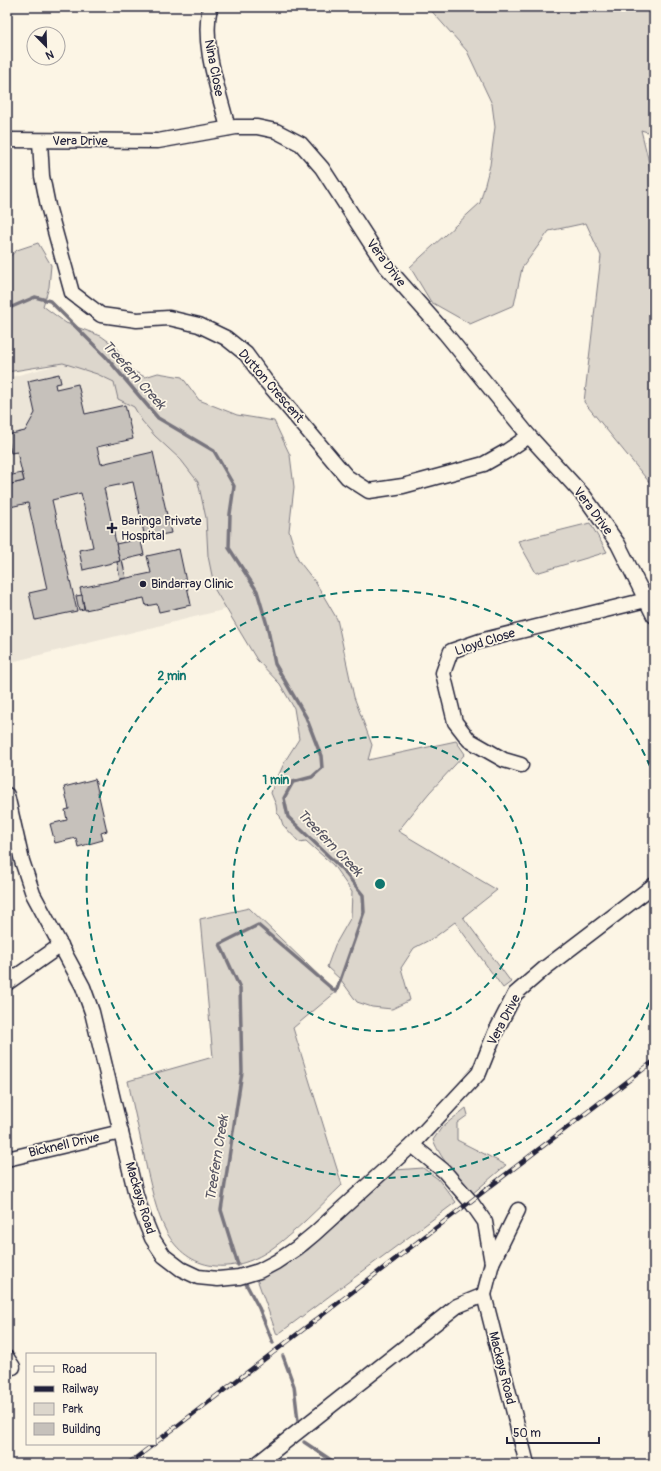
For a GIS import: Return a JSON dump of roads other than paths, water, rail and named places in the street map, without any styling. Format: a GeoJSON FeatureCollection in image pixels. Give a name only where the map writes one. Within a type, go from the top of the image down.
{"type":"FeatureCollection","features":[{"type":"Feature","properties":{"kind":"street","name":"Nina Close"},"geometry":{"type":"LineString","coordinates":[[210,7],[207,20],[209,55],[228,128]]}},
{"type":"Feature","properties":{"kind":"street","name":"Vera Drive"},"geometry":{"type":"LineString","coordinates":[[7,140],[158,141],[236,127],[276,131],[301,144],[322,168],[384,264],[445,333],[529,436],[584,496],[618,544],[654,616]]}},
{"type":"Feature","properties":{"kind":"street","name":"Dutton Crescent"},"geometry":{"type":"LineString","coordinates":[[40,141],[42,176],[48,206],[72,293],[101,315],[137,320],[169,318],[199,325],[226,338],[246,354],[266,380],[348,477],[369,491],[403,486],[484,464],[529,436]]}},
{"type":"Feature","properties":{"kind":"street","name":"Lloyd Close"},"geometry":{"type":"LineString","coordinates":[[522,766],[504,760],[469,740],[455,722],[443,673],[451,651],[480,641],[646,600]]}},
{"type":"Feature","properties":{"kind":"street","name":"Mackays Road"},"geometry":{"type":"LineString","coordinates":[[7,795],[27,879],[33,894],[83,987],[92,1012],[136,1195],[152,1238],[164,1256],[181,1269],[198,1276],[218,1279],[239,1277],[259,1271],[297,1248],[412,1144],[444,1171],[471,1202],[485,1222],[492,1263],[484,1295],[527,1464]]}},
{"type":"Feature","properties":{"kind":"street","name":"Vera Drive"},"geometry":{"type":"LineString","coordinates":[[412,1144],[479,1073],[495,1033],[515,994],[545,968],[654,885]]}},
{"type":"Feature","properties":{"kind":"street"},"geometry":{"type":"LineString","coordinates":[[7,983],[61,945]]}},
{"type":"Feature","properties":{"kind":"street","name":"Bicknell Drive"},"geometry":{"type":"LineString","coordinates":[[7,1159],[121,1132]]}},
{"type":"Feature","properties":{"kind":"street"},"geometry":{"type":"LineString","coordinates":[[492,1263],[518,1210]]}},
{"type":"Feature","properties":{"kind":"street"},"geometry":{"type":"LineString","coordinates":[[257,1464],[457,1306],[484,1295]]}},
{"type":"Feature","properties":{"kind":"waterway","name":"Treefern Creek"},"geometry":{"type":"LineString","coordinates":[[7,309],[35,297],[50,301],[106,357],[158,418],[214,451],[234,486],[230,514],[229,548],[257,591],[267,625],[275,664],[306,717],[321,756],[322,768],[312,777],[293,782],[284,798],[288,817],[342,869],[363,895],[364,912],[336,992],[258,925],[220,944],[240,988],[242,1072],[221,1210],[238,1265]]}},
{"type":"Feature","properties":{"kind":"waterway","name":"Treefern Creek"},"geometry":{"type":"LineString","coordinates":[[245,1282],[259,1308],[273,1343]]}},
{"type":"Feature","properties":{"kind":"waterway","name":"Treefern Creek"},"geometry":{"type":"LineString","coordinates":[[283,1356],[294,1386],[298,1421]]}},
{"type":"Feature","properties":{"kind":"waterway","name":"Treefern Creek"},"geometry":{"type":"LineString","coordinates":[[304,1442],[337,1464]]}},
{"type":"Feature","properties":{"kind":"railway"},"geometry":{"type":"LineString","coordinates":[[156,1442],[654,1061]]}},
{"type":"Feature","properties":{"kind":"railway"},"geometry":{"type":"LineString","coordinates":[[128,1464],[153,1445]]}},
{"type":"Feature","properties":{"kind":"place","name":"Baringa Private Hospital"},"geometry":{"type":"Point","coordinates":[112,528]}},
{"type":"Feature","properties":{"kind":"place","name":"Bindarray Clinic"},"geometry":{"type":"Point","coordinates":[143,584]}}]}
